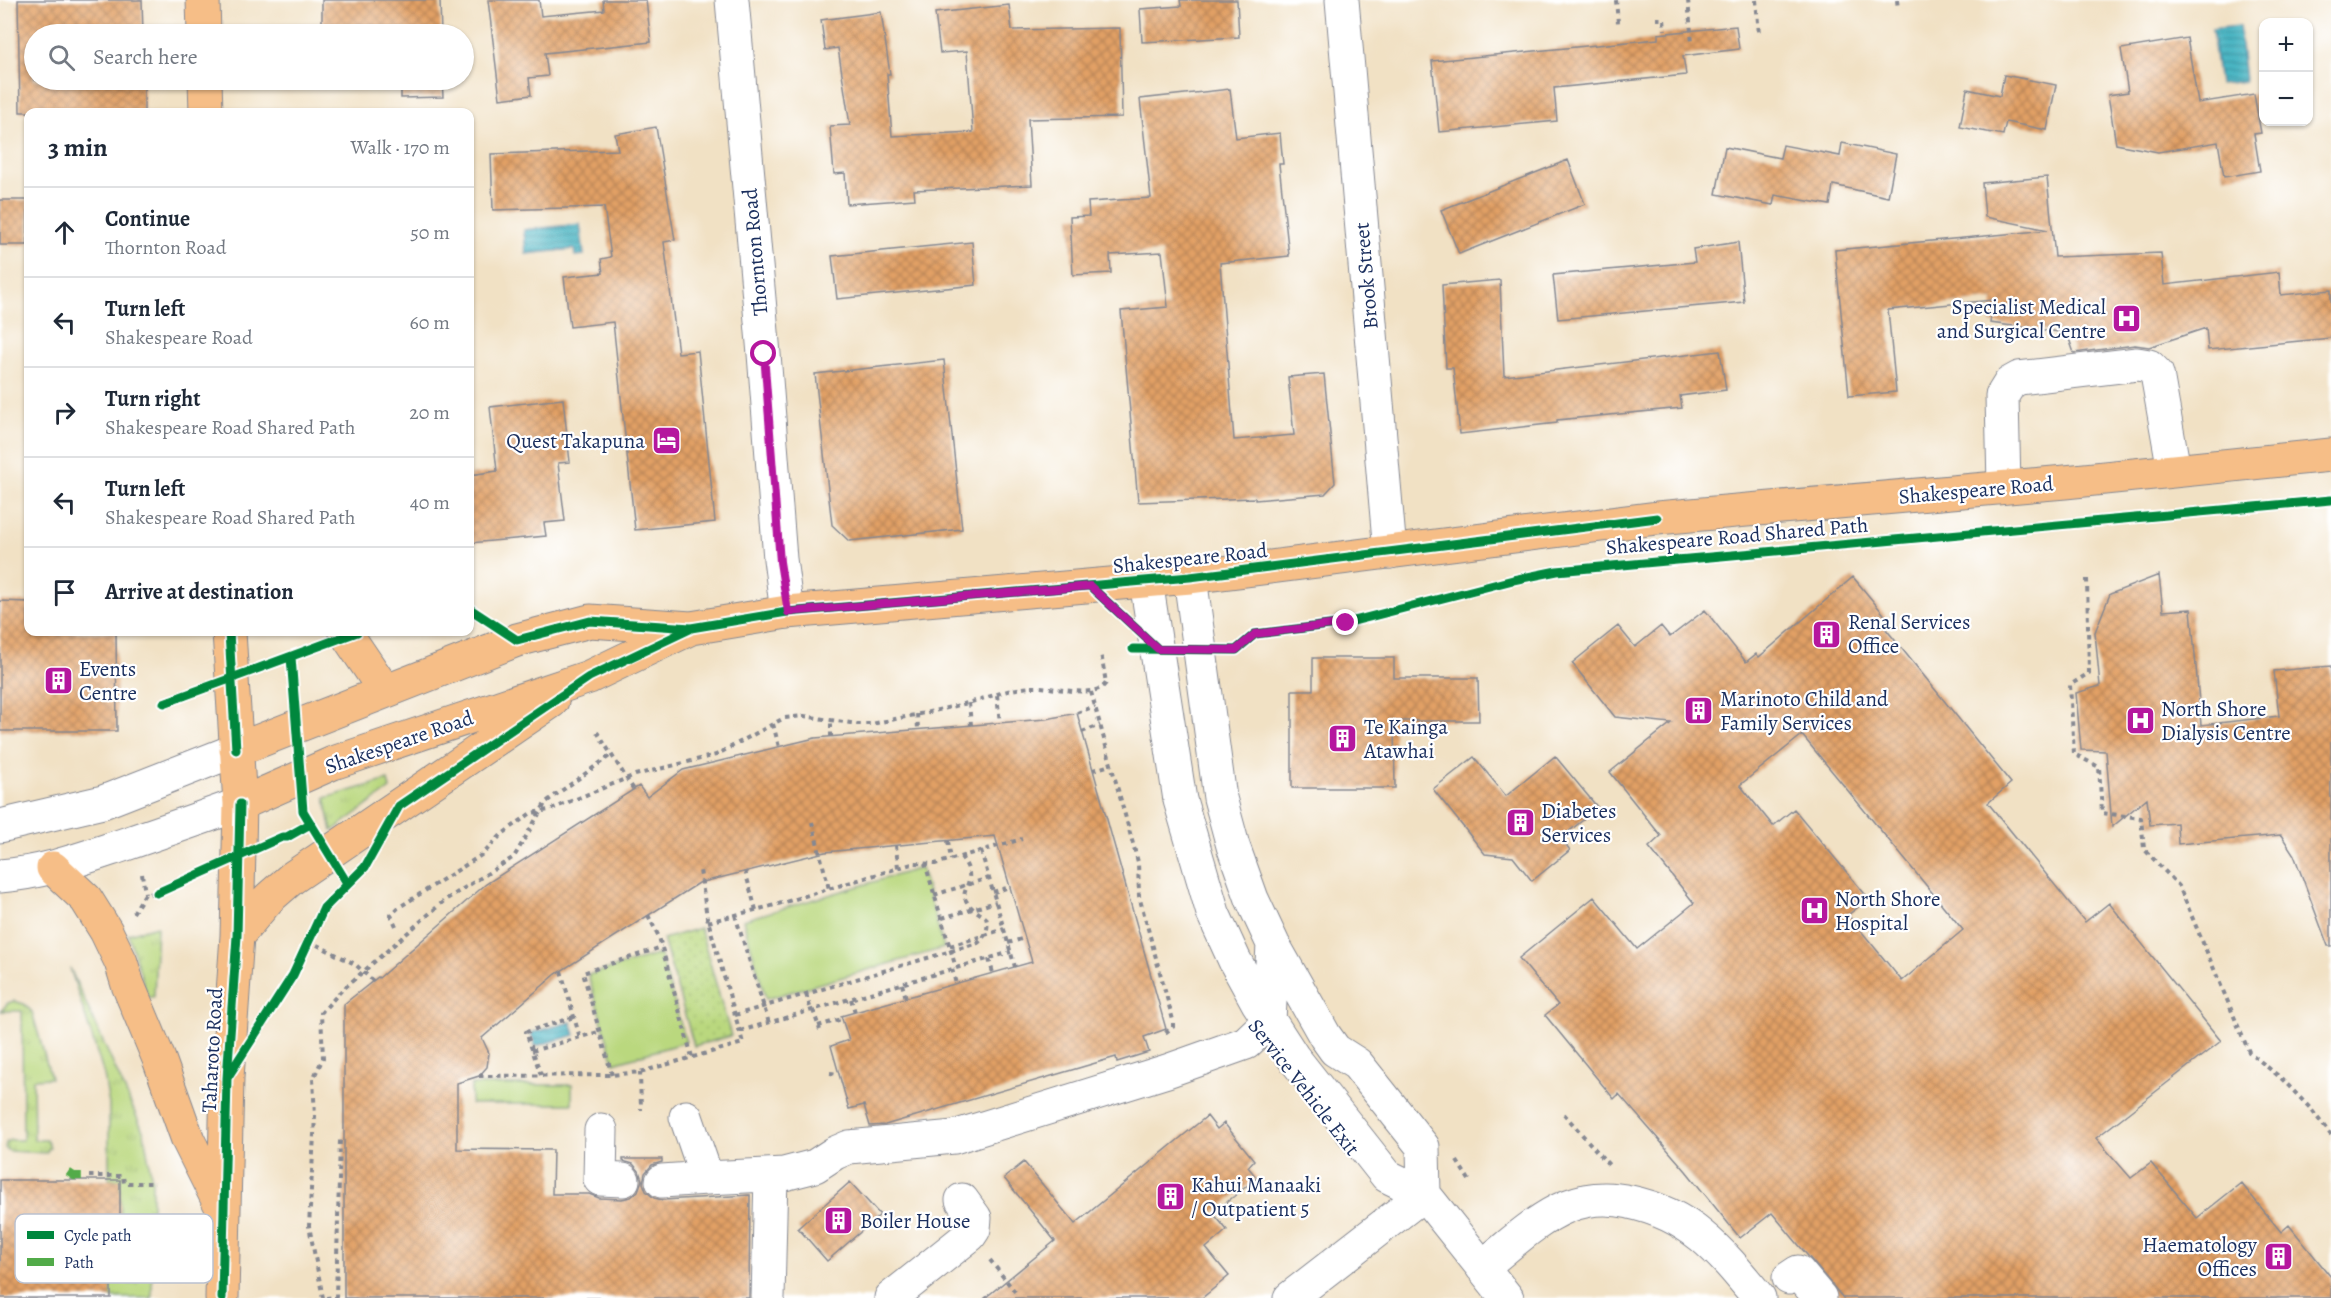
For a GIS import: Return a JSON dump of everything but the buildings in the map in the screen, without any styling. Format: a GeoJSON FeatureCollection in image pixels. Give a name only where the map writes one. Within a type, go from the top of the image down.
{"type":"FeatureCollection","features":[{"type":"Feature","properties":{"kind":"main road"},"geometry":{"type":"LineString","coordinates":[[203,0],[204,24]]}},
{"type":"Feature","properties":{"kind":"main road"},"geometry":{"type":"LineString","coordinates":[[205,90],[206,108]]}},
{"type":"Feature","properties":{"kind":"main road","name":"Shakespeare Road"},"geometry":{"type":"LineString","coordinates":[[236,750],[517,640],[590,621],[691,628],[788,612],[1190,577],[1658,518],[2331,455]]}},
{"type":"Feature","properties":{"kind":"main road","name":"Shakespeare Road"},"geometry":{"type":"LineString","coordinates":[[240,804],[333,763],[589,677],[691,628]]}},
{"type":"Feature","properties":{"kind":"main road","name":"Taharoto Road"},"geometry":{"type":"LineString","coordinates":[[222,1298],[227,1078],[237,936],[240,804],[229,636]]}},
{"type":"Feature","properties":{"kind":"main road"},"geometry":{"type":"LineString","coordinates":[[348,636],[385,691]]}},
{"type":"Feature","properties":{"kind":"main road"},"geometry":{"type":"LineString","coordinates":[[237,936],[269,898],[292,878],[589,677]]}},
{"type":"Feature","properties":{"kind":"main road"},"geometry":{"type":"LineString","coordinates":[[53,868],[86,899],[106,931],[121,962],[188,1140],[223,1210]]}},
{"type":"Feature","properties":{"kind":"street","name":"Thornton Road"},"geometry":{"type":"LineString","coordinates":[[732,0],[780,562],[788,612]]}},
{"type":"Feature","properties":{"kind":"street","name":"Brook Street"},"geometry":{"type":"LineString","coordinates":[[1341,0],[1390,552]]}},
{"type":"Feature","properties":{"kind":"street"},"geometry":{"type":"LineString","coordinates":[[2004,487],[2002,396],[2010,383],[2019,378],[2037,374],[2063,374],[2137,364],[2149,366],[2157,374],[2174,470]]}},
{"type":"Feature","properties":{"kind":"street"},"geometry":{"type":"LineString","coordinates":[[1190,577],[1220,798],[1233,846],[1252,899],[1273,944],[1335,1050],[1358,1064],[1423,1147],[1424,1194]]}},
{"type":"Feature","properties":{"kind":"street"},"geometry":{"type":"LineString","coordinates":[[1146,581],[1180,800],[1210,903],[1263,1027],[1293,1057],[1387,1176],[1424,1194],[1507,1298]]}},
{"type":"Feature","properties":{"kind":"street","name":"Shakespeare Road"},"geometry":{"type":"LineString","coordinates":[[0,826],[103,802],[236,750]]}},
{"type":"Feature","properties":{"kind":"street","name":"Shakespeare Road"},"geometry":{"type":"LineString","coordinates":[[0,876],[26,874],[53,868],[240,804]]}},
{"type":"Feature","properties":{"kind":"street"},"geometry":{"type":"LineString","coordinates":[[662,1182],[801,1171],[849,1147],[954,1137],[1133,1073],[1246,1043],[1263,1027],[1273,944]]}},
{"type":"Feature","properties":{"kind":"street"},"geometry":{"type":"LineString","coordinates":[[686,1117],[707,1178]]}},
{"type":"Feature","properties":{"kind":"street"},"geometry":{"type":"LineString","coordinates":[[601,1130],[600,1179],[623,1180]]}},
{"type":"Feature","properties":{"kind":"street"},"geometry":{"type":"LineString","coordinates":[[762,1289],[771,1174]]}},
{"type":"Feature","properties":{"kind":"street"},"geometry":{"type":"LineString","coordinates":[[1290,1298],[1424,1194]]}},
{"type":"Feature","properties":{"kind":"street"},"geometry":{"type":"LineString","coordinates":[[1482,1267],[1545,1218],[1569,1206],[1595,1199],[1618,1199],[1667,1212],[1697,1231],[1719,1251],[1759,1298]]}},
{"type":"Feature","properties":{"kind":"street"},"geometry":{"type":"LineString","coordinates":[[891,1298],[974,1229],[975,1218],[962,1200]]}},
{"type":"Feature","properties":{"kind":"street"},"geometry":{"type":"LineString","coordinates":[[1790,1278],[1798,1272],[1820,1298]]}},
{"type":"Feature","properties":{"kind":"path"},"geometry":{"type":"LineString","coordinates":[[1616,0],[1618,23]]}},
{"type":"Feature","properties":{"kind":"path"},"geometry":{"type":"LineString","coordinates":[[1688,0],[1692,43]]}},
{"type":"Feature","properties":{"kind":"path"},"geometry":{"type":"LineString","coordinates":[[1756,0],[1759,34]]}},
{"type":"Feature","properties":{"kind":"path"},"geometry":{"type":"LineString","coordinates":[[1897,0],[1898,9]]}},
{"type":"Feature","properties":{"kind":"path"},"geometry":{"type":"LineString","coordinates":[[1656,20],[1664,19],[1665,30]]}},
{"type":"Feature","properties":{"kind":"path"},"geometry":{"type":"LineString","coordinates":[[2087,579],[2089,673],[2070,685],[2074,754],[2099,767],[2102,813],[2141,818],[2144,849],[2179,886],[2249,1052],[2281,1078],[2310,1108],[2331,1136]]}},
{"type":"Feature","properties":{"kind":"path"},"geometry":{"type":"LineString","coordinates":[[396,926],[391,915],[398,908],[483,854],[501,835],[526,816],[549,810],[626,779],[716,754],[783,718],[794,716],[857,724],[872,723],[1035,687],[1091,692],[1101,689],[1106,684],[1101,653]]}},
{"type":"Feature","properties":{"kind":"path"},"geometry":{"type":"LineString","coordinates":[[1091,692],[1138,862],[1139,896],[1173,1020],[1173,1027],[1149,1045],[1149,1055],[1133,1073]]}},
{"type":"Feature","properties":{"kind":"path"},"geometry":{"type":"LineString","coordinates":[[997,695],[1000,723]]}},
{"type":"Feature","properties":{"kind":"path"},"geometry":{"type":"LineString","coordinates":[[969,703],[971,725]]}},
{"type":"Feature","properties":{"kind":"path"},"geometry":{"type":"LineString","coordinates":[[1077,713],[1095,706]]}},
{"type":"Feature","properties":{"kind":"path"},"geometry":{"type":"LineString","coordinates":[[917,714],[918,729]]}},
{"type":"Feature","properties":{"kind":"path"},"geometry":{"type":"LineString","coordinates":[[831,720],[831,736]]}},
{"type":"Feature","properties":{"kind":"path"},"geometry":{"type":"LineString","coordinates":[[773,724],[779,747]]}},
{"type":"Feature","properties":{"kind":"path"},"geometry":{"type":"LineString","coordinates":[[1082,732],[1100,725]]}},
{"type":"Feature","properties":{"kind":"path"},"geometry":{"type":"LineString","coordinates":[[597,732],[634,790]]}},
{"type":"Feature","properties":{"kind":"path"},"geometry":{"type":"LineString","coordinates":[[340,1140],[336,1297],[324,1298],[309,1226],[315,1116],[313,1079],[323,1058],[321,1013],[341,991],[445,900],[514,857],[546,802],[611,755]]}},
{"type":"Feature","properties":{"kind":"path"},"geometry":{"type":"LineString","coordinates":[[1093,771],[1111,765]]}},
{"type":"Feature","properties":{"kind":"path"},"geometry":{"type":"LineString","coordinates":[[812,822],[829,888]]}},
{"type":"Feature","properties":{"kind":"path"},"geometry":{"type":"LineString","coordinates":[[708,922],[920,862],[935,864],[1022,839]]}},
{"type":"Feature","properties":{"kind":"path"},"geometry":{"type":"LineString","coordinates":[[948,840],[951,860]]}},
{"type":"Feature","properties":{"kind":"path"},"geometry":{"type":"LineString","coordinates":[[896,845],[898,868]]}},
{"type":"Feature","properties":{"kind":"path"},"geometry":{"type":"LineString","coordinates":[[981,851],[1015,967]]}},
{"type":"Feature","properties":{"kind":"path"},"geometry":{"type":"LineString","coordinates":[[735,1015],[978,943],[988,928],[986,918],[965,901],[964,895],[970,874],[969,867],[961,857]]}},
{"type":"Feature","properties":{"kind":"path"},"geometry":{"type":"LineString","coordinates":[[925,863],[952,952],[956,984]]}},
{"type":"Feature","properties":{"kind":"path"},"geometry":{"type":"LineString","coordinates":[[479,1076],[612,1075],[640,1072],[743,1043],[708,922],[700,870]]}},
{"type":"Feature","properties":{"kind":"path"},"geometry":{"type":"LineString","coordinates":[[745,872],[756,910]]}},
{"type":"Feature","properties":{"kind":"path"},"geometry":{"type":"LineString","coordinates":[[129,921],[145,894],[142,873]]}},
{"type":"Feature","properties":{"kind":"path"},"geometry":{"type":"LineString","coordinates":[[934,895],[989,878]]}},
{"type":"Feature","properties":{"kind":"path"},"geometry":{"type":"LineString","coordinates":[[993,892],[1010,887]]}},
{"type":"Feature","properties":{"kind":"path"},"geometry":{"type":"LineString","coordinates":[[145,894],[157,893],[167,888]]}},
{"type":"Feature","properties":{"kind":"path"},"geometry":{"type":"LineString","coordinates":[[942,918],[996,902]]}},
{"type":"Feature","properties":{"kind":"path"},"geometry":{"type":"LineString","coordinates":[[648,915],[662,948],[692,1058]]}},
{"type":"Feature","properties":{"kind":"path"},"geometry":{"type":"LineString","coordinates":[[735,915],[769,1023]]}},
{"type":"Feature","properties":{"kind":"path"},"geometry":{"type":"LineString","coordinates":[[950,946],[1004,929]]}},
{"type":"Feature","properties":{"kind":"path"},"geometry":{"type":"LineString","coordinates":[[400,932],[404,937]]}},
{"type":"Feature","properties":{"kind":"path"},"geometry":{"type":"LineString","coordinates":[[1008,943],[1025,938]]}},
{"type":"Feature","properties":{"kind":"path"},"geometry":{"type":"LineString","coordinates":[[309,941],[355,964],[372,981]]}},
{"type":"Feature","properties":{"kind":"path"},"geometry":{"type":"LineString","coordinates":[[612,1075],[583,974],[662,948]]}},
{"type":"Feature","properties":{"kind":"path"},"geometry":{"type":"LineString","coordinates":[[740,1031],[1011,952]]}},
{"type":"Feature","properties":{"kind":"path"},"geometry":{"type":"LineString","coordinates":[[989,959],[993,973]]}},
{"type":"Feature","properties":{"kind":"path"},"geometry":{"type":"LineString","coordinates":[[561,971],[580,1038]]}},
{"type":"Feature","properties":{"kind":"path"},"geometry":{"type":"LineString","coordinates":[[902,984],[906,998]]}},
{"type":"Feature","properties":{"kind":"path"},"geometry":{"type":"LineString","coordinates":[[806,994],[819,1028],[842,1020]]}},
{"type":"Feature","properties":{"kind":"path"},"geometry":{"type":"LineString","coordinates":[[850,999],[855,1012]]}},
{"type":"Feature","properties":{"kind":"path"},"geometry":{"type":"LineString","coordinates":[[541,1075],[526,1032],[574,1017]]}},
{"type":"Feature","properties":{"kind":"path"},"geometry":{"type":"LineString","coordinates":[[532,1052],[598,1032]]}},
{"type":"Feature","properties":{"kind":"path"},"geometry":{"type":"LineString","coordinates":[[640,1072],[641,1110]]}},
{"type":"Feature","properties":{"kind":"path"},"geometry":{"type":"LineString","coordinates":[[830,1074],[839,1074]]}},
{"type":"Feature","properties":{"kind":"path"},"geometry":{"type":"LineString","coordinates":[[1564,1114],[1642,1204]]}},
{"type":"Feature","properties":{"kind":"path"},"geometry":{"type":"LineString","coordinates":[[1457,1160],[1471,1183]]}},
{"type":"Feature","properties":{"kind":"path"},"geometry":{"type":"LineString","coordinates":[[89,1176],[123,1176],[124,1184],[155,1183]]}},
{"type":"Feature","properties":{"kind":"path"},"geometry":{"type":"LineString","coordinates":[[987,1255],[1016,1293]]}},
{"type":"Feature","properties":{"kind":"green space"},"geometry":{"type":"Polygon","coordinates":[[[388,780],[390,789],[332,831],[325,798],[388,780]]]}},
{"type":"Feature","properties":{"kind":"green space"},"geometry":{"type":"Polygon","coordinates":[[[921,868],[944,948],[766,999],[743,920],[921,868]]]}},
{"type":"Feature","properties":{"kind":"green space"},"geometry":{"type":"Polygon","coordinates":[[[157,926],[154,997],[148,998],[128,934],[157,926]]]}},
{"type":"Feature","properties":{"kind":"green space"},"geometry":{"type":"Polygon","coordinates":[[[700,928],[731,1036],[694,1046],[663,939],[700,928]]]}},
{"type":"Feature","properties":{"kind":"green space"},"geometry":{"type":"Polygon","coordinates":[[[660,954],[686,1042],[614,1063],[588,975],[660,954]]]}},
{"type":"Feature","properties":{"kind":"green space"},"geometry":{"type":"Polygon","coordinates":[[[70,968],[144,1133],[152,1181],[152,1214],[120,1214],[120,1180],[109,1180],[109,1105],[104,1075],[70,968]]]}},
{"type":"Feature","properties":{"kind":"green space"},"geometry":{"type":"Polygon","coordinates":[[[14,1001],[24,1004],[32,1012],[51,1078],[33,1079],[34,1140],[46,1140],[50,1147],[46,1153],[9,1151],[5,1148],[6,1143],[10,1140],[23,1140],[22,1011],[1,1011],[8,1003],[14,1001]]]}},
{"type":"Feature","properties":{"kind":"green space"},"geometry":{"type":"Polygon","coordinates":[[[471,1085],[572,1085],[572,1104],[471,1104],[471,1085]]]}},
{"type":"Feature","properties":{"kind":"green space"},"geometry":{"type":"Polygon","coordinates":[[[111,1283],[152,1283],[152,1298],[111,1298],[111,1283]]]}},
{"type":"Feature","properties":{"kind":"water"},"geometry":{"type":"Polygon","coordinates":[[[2239,26],[2245,81],[2219,84],[2212,29],[2239,26]]]}},
{"type":"Feature","properties":{"kind":"water"},"geometry":{"type":"Polygon","coordinates":[[[580,224],[584,255],[575,256],[574,249],[526,254],[524,230],[580,224]]]}},
{"type":"Feature","properties":{"kind":"water"},"geometry":{"type":"Polygon","coordinates":[[[571,1022],[575,1035],[535,1046],[531,1033],[571,1022]]]}},
{"type":"Feature","properties":{"kind":"marked path"},"geometry":{"type":"LineString","coordinates":[[68,1172],[74,1176],[89,1176]]}},
{"type":"Feature","properties":{"kind":"cycle path","name":"Shakespeare Road Shared Path"},"geometry":{"type":"LineString","coordinates":[[1133,649],[1236,650],[1255,634],[1346,623],[1557,571],[2331,500]]}},
{"type":"Feature","properties":{"kind":"cycle path","name":"Shakespeare Road Shared Path"},"geometry":{"type":"LineString","coordinates":[[474,612],[517,640],[590,621],[691,628],[787,612],[1190,577],[1657,518]]}},
{"type":"Feature","properties":{"kind":"cycle path"},"geometry":{"type":"LineString","coordinates":[[1090,586],[1158,649]]}},
{"type":"Feature","properties":{"kind":"cycle path"},"geometry":{"type":"LineString","coordinates":[[227,1078],[293,975],[324,908],[365,867],[399,806],[589,677],[690,629]]}},
{"type":"Feature","properties":{"kind":"cycle path"},"geometry":{"type":"LineString","coordinates":[[229,636],[236,750]]}},
{"type":"Feature","properties":{"kind":"cycle path"},"geometry":{"type":"LineString","coordinates":[[164,703],[346,636]]}},
{"type":"Feature","properties":{"kind":"cycle path"},"geometry":{"type":"LineString","coordinates":[[291,657],[303,811],[347,883]]}},
{"type":"Feature","properties":{"kind":"cycle path"},"geometry":{"type":"LineString","coordinates":[[222,1298],[227,1078],[237,936],[240,804]]}},
{"type":"Feature","properties":{"kind":"cycle path"},"geometry":{"type":"LineString","coordinates":[[157,893],[282,837],[287,837],[310,824]]}},
{"type":"Feature","properties":{"kind":"place","name":"Specialist Medical and Surgical Centre"},"geometry":{"type":"Point","coordinates":[2127,319]}},
{"type":"Feature","properties":{"kind":"place","name":"Quest Takapuna"},"geometry":{"type":"Point","coordinates":[666,441]}},
{"type":"Feature","properties":{"kind":"place","name":"Renal Services Office"},"geometry":{"type":"Point","coordinates":[1827,634]}},
{"type":"Feature","properties":{"kind":"place","name":"Events Centre"},"geometry":{"type":"Point","coordinates":[58,681]}},
{"type":"Feature","properties":{"kind":"place","name":"Marinoto Child and Family Services"},"geometry":{"type":"Point","coordinates":[1699,711]}},
{"type":"Feature","properties":{"kind":"place","name":"North Shore Dialysis Centre"},"geometry":{"type":"Point","coordinates":[2140,721]}},
{"type":"Feature","properties":{"kind":"place","name":"Te Kainga Atawhai"},"geometry":{"type":"Point","coordinates":[1343,739]}},
{"type":"Feature","properties":{"kind":"place","name":"Diabetes Services"},"geometry":{"type":"Point","coordinates":[1520,823]}},
{"type":"Feature","properties":{"kind":"place","name":"North Shore Hospital"},"geometry":{"type":"Point","coordinates":[1814,911]}},
{"type":"Feature","properties":{"kind":"place","name":"Kahui Manaaki / Outpatient 5"},"geometry":{"type":"Point","coordinates":[1170,1197]}},
{"type":"Feature","properties":{"kind":"place","name":"Boiler House"},"geometry":{"type":"Point","coordinates":[839,1221]}},
{"type":"Feature","properties":{"kind":"place","name":"Haematology Offices"},"geometry":{"type":"Point","coordinates":[2278,1257]}},
{"type":"Feature","properties":{"kind":"route"},"geometry":{"type":"LineString","coordinates":[[764,354],[780,562],[788,612],[1090,586],[1158,649],[1236,650],[1255,634],[1346,623]]}}]}
